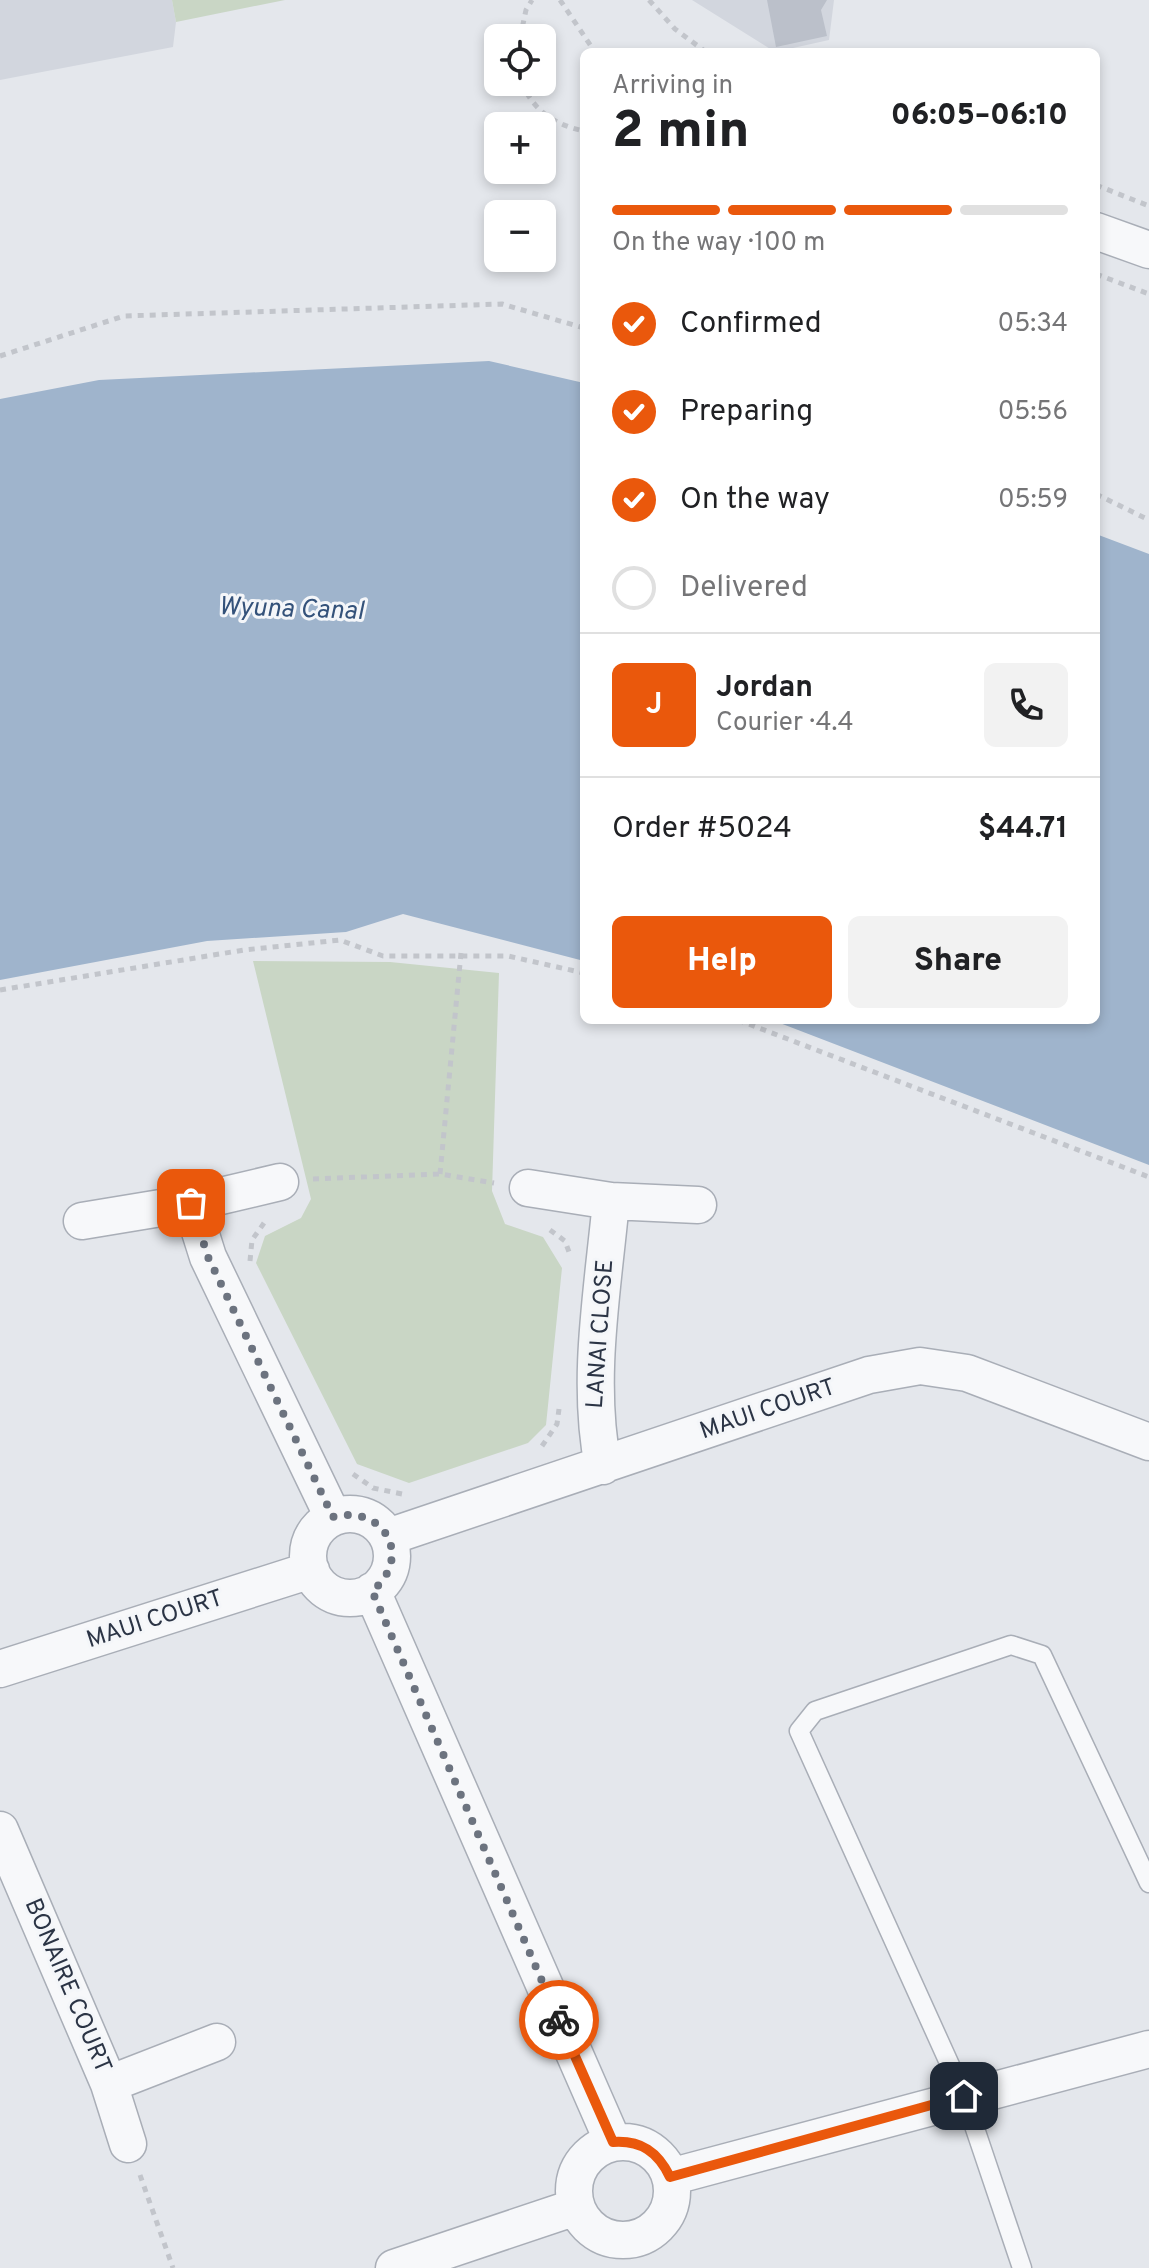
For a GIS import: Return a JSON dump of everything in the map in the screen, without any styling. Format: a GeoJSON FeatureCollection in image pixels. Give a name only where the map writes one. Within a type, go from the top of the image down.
{"type":"FeatureCollection","features":[{"type":"Feature","properties":{"kind":"street"},"geometry":{"type":"LineString","coordinates":[[1100,232],[1149,250]]}},
{"type":"Feature","properties":{"kind":"street"},"geometry":{"type":"LineString","coordinates":[[82,1221],[191,1203],[280,1182]]}},
{"type":"Feature","properties":{"kind":"street"},"geometry":{"type":"LineString","coordinates":[[528,1188],[611,1201],[698,1205]]}},
{"type":"Feature","properties":{"kind":"street","name":"LANAI CLOSE"},"geometry":{"type":"LineString","coordinates":[[603,1466],[595,1429],[595,1390],[611,1201]]}},
{"type":"Feature","properties":{"kind":"street"},"geometry":{"type":"LineString","coordinates":[[191,1203],[208,1257],[333,1517]]}},
{"type":"Feature","properties":{"kind":"street","name":"MAUI COURT"},"geometry":{"type":"LineString","coordinates":[[388,1537],[869,1375],[920,1366],[967,1373],[1149,1442]]}},
{"type":"Feature","properties":{"kind":"street"},"geometry":{"type":"LineString","coordinates":[[358,1515],[370,1519],[388,1537],[392,1562],[388,1574],[372,1591],[361,1596],[336,1595],[316,1581],[311,1570],[309,1545],[322,1524],[333,1517],[358,1515]]}},
{"type":"Feature","properties":{"kind":"street","name":"MAUI COURT"},"geometry":{"type":"LineString","coordinates":[[0,1669],[311,1570]]}},
{"type":"Feature","properties":{"kind":"street"},"geometry":{"type":"LineString","coordinates":[[372,1591],[613,2142]]}},
{"type":"Feature","properties":{"kind":"street","name":"BONAIRE COURT"},"geometry":{"type":"LineString","coordinates":[[0,1830],[109,2084],[128,2144]]}},
{"type":"Feature","properties":{"kind":"street"},"geometry":{"type":"LineString","coordinates":[[109,2084],[217,2042]]}},
{"type":"Feature","properties":{"kind":"street"},"geometry":{"type":"LineString","coordinates":[[670,2177],[1149,2049]]}},
{"type":"Feature","properties":{"kind":"street"},"geometry":{"type":"LineString","coordinates":[[627,2141],[654,2153],[670,2177],[669,2208],[650,2232],[642,2253],[622,2240],[593,2231],[576,2207],[573,2190],[576,2174],[597,2148],[613,2142],[627,2141]]}},
{"type":"Feature","properties":{"kind":"street"},"geometry":{"type":"LineString","coordinates":[[394,2268],[576,2207]]}},
{"type":"Feature","properties":{"kind":"lane"},"geometry":{"type":"LineString","coordinates":[[1022,2268],[964,2096],[799,1731],[815,1711],[1011,1645],[1042,1655],[1149,1883]]}},
{"type":"Feature","properties":{"kind":"path"},"geometry":{"type":"LineString","coordinates":[[524,24],[532,0]]}},
{"type":"Feature","properties":{"kind":"path"},"geometry":{"type":"LineString","coordinates":[[560,0],[592,48]]}},
{"type":"Feature","properties":{"kind":"path"},"geometry":{"type":"LineString","coordinates":[[649,0],[675,29],[701,48]]}},
{"type":"Feature","properties":{"kind":"path"},"geometry":{"type":"LineString","coordinates":[[531,96],[543,114],[555,122],[580,130]]}},
{"type":"Feature","properties":{"kind":"path"},"geometry":{"type":"LineString","coordinates":[[1100,187],[1149,206]]}},
{"type":"Feature","properties":{"kind":"path"},"geometry":{"type":"LineString","coordinates":[[1100,276],[1149,294]]}},
{"type":"Feature","properties":{"kind":"path"},"geometry":{"type":"LineString","coordinates":[[0,356],[124,316],[502,304],[580,327]]}},
{"type":"Feature","properties":{"kind":"path"},"geometry":{"type":"LineString","coordinates":[[1100,496],[1149,520]]}},
{"type":"Feature","properties":{"kind":"path"},"geometry":{"type":"LineString","coordinates":[[0,990],[244,950],[340,940],[383,956],[461,953],[508,956],[580,972]]}},
{"type":"Feature","properties":{"kind":"path"},"geometry":{"type":"LineString","coordinates":[[440,1174],[461,953]]}},
{"type":"Feature","properties":{"kind":"path"},"geometry":{"type":"LineString","coordinates":[[748,1024],[1149,1177]]}},
{"type":"Feature","properties":{"kind":"path"},"geometry":{"type":"LineString","coordinates":[[280,1182],[440,1174],[528,1188]]}},
{"type":"Feature","properties":{"kind":"path"},"geometry":{"type":"LineString","coordinates":[[253,1271],[249,1260],[252,1240],[264,1223],[272,1220]]}},
{"type":"Feature","properties":{"kind":"path"},"geometry":{"type":"LineString","coordinates":[[540,1226],[565,1241],[571,1266]]}},
{"type":"Feature","properties":{"kind":"path"},"geometry":{"type":"LineString","coordinates":[[528,1454],[551,1437],[557,1424],[560,1393]]}},
{"type":"Feature","properties":{"kind":"path"},"geometry":{"type":"LineString","coordinates":[[349,1471],[373,1488],[412,1494]]}},
{"type":"Feature","properties":{"kind":"path"},"geometry":{"type":"LineString","coordinates":[[128,2144],[173,2268]]}},
{"type":"Feature","properties":{"kind":"shaded area"},"geometry":{"type":"Polygon","coordinates":[[[0,0],[172,0],[176,22],[173,47],[0,80],[0,0]]]}},
{"type":"Feature","properties":{"kind":"shaded area"},"geometry":{"type":"Polygon","coordinates":[[[692,0],[834,0],[829,40],[793,48],[769,48],[692,0]]]}},
{"type":"Feature","properties":{"kind":"green space"},"geometry":{"type":"Polygon","coordinates":[[[172,0],[285,0],[176,22],[172,0]]]}},
{"type":"Feature","properties":{"kind":"green space"},"geometry":{"type":"Polygon","coordinates":[[[253,961],[390,962],[499,973],[492,1191],[505,1224],[543,1237],[562,1268],[546,1425],[528,1443],[409,1483],[357,1464],[256,1263],[265,1236],[301,1218],[311,1199],[253,961]]]}},
{"type":"Feature","properties":{"kind":"water","name":"Wyuna Canal"},"geometry":{"type":"Polygon","coordinates":[[[489,361],[580,382],[580,960],[403,914],[346,932],[207,941],[0,980],[0,399],[99,380],[489,361]]]}},
{"type":"Feature","properties":{"kind":"water"},"geometry":{"type":"Polygon","coordinates":[[[1100,536],[1149,554],[1149,1165],[782,1024],[1100,1024],[1100,536]]]}},
{"type":"Feature","properties":{"kind":"building"},"geometry":{"type":"Polygon","coordinates":[[[767,0],[827,0],[821,10],[827,36],[776,47],[767,0]]]}},
{"type":"Feature","properties":{"kind":"way so far"},"geometry":{"type":"LineString","coordinates":[[191,1203],[208,1257],[333,1517],[345,1514],[370,1519],[388,1537],[392,1562],[388,1574],[372,1591],[559,2020]]}},
{"type":"Feature","properties":{"kind":"route"},"geometry":{"type":"LineString","coordinates":[[559,2020],[613,2142],[627,2141],[641,2145],[664,2164],[670,2177],[964,2096]]}}]}
